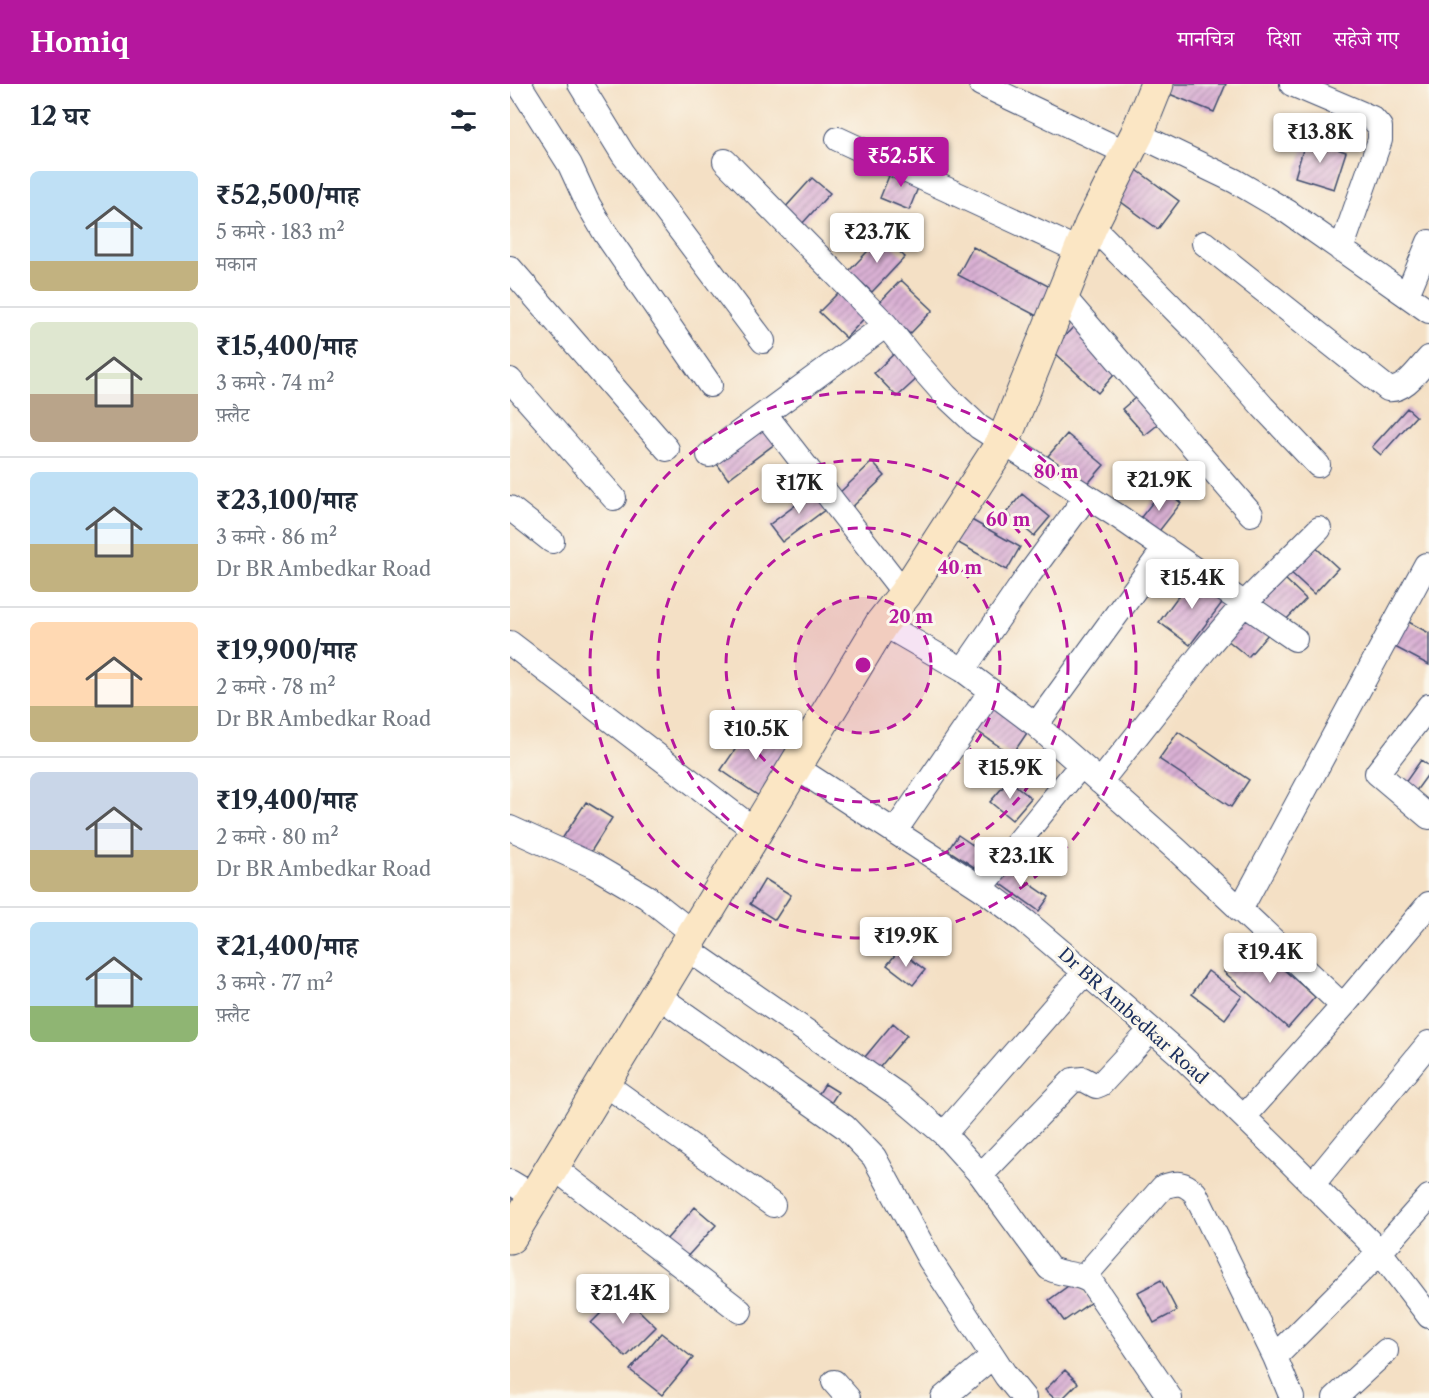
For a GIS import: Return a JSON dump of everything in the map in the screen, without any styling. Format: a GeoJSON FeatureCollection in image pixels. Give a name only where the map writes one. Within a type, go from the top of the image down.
{"type":"FeatureCollection","features":[{"type":"Feature","properties":{"kind":"street"},"geometry":{"type":"LineString","coordinates":[[519,84],[570,165],[588,204],[605,232],[710,385]]}},
{"type":"Feature","properties":{"kind":"street"},"geometry":{"type":"LineString","coordinates":[[580,84],[623,154],[763,341]]}},
{"type":"Feature","properties":{"kind":"street"},"geometry":{"type":"LineString","coordinates":[[981,84],[1132,144],[1234,181],[1288,212],[1429,310]]}},
{"type":"Feature","properties":{"kind":"street"},"geometry":{"type":"LineString","coordinates":[[1292,84],[1372,118],[1380,127],[1380,140],[1341,250]]}},
{"type":"Feature","properties":{"kind":"street"},"geometry":{"type":"LineString","coordinates":[[510,1237],[522,1189],[553,1167],[882,622],[905,594],[1003,442],[1086,238],[1132,144],[1152,86]]}},
{"type":"Feature","properties":{"kind":"street"},"geometry":{"type":"LineString","coordinates":[[838,139],[1086,238],[1196,331],[1318,465]]}},
{"type":"Feature","properties":{"kind":"street"},"geometry":{"type":"LineString","coordinates":[[725,161],[886,325],[909,354],[961,411],[979,427],[1165,548],[1295,639]]}},
{"type":"Feature","properties":{"kind":"street"},"geometry":{"type":"LineString","coordinates":[[1407,295],[1429,242]]}},
{"type":"Feature","properties":{"kind":"street"},"geometry":{"type":"LineString","coordinates":[[1204,243],[1388,389],[1396,390],[1402,387],[1429,358]]}},
{"type":"Feature","properties":{"kind":"street"},"geometry":{"type":"LineString","coordinates":[[511,271],[667,449]]}},
{"type":"Feature","properties":{"kind":"street"},"geometry":{"type":"LineString","coordinates":[[1062,295],[1251,514]]}},
{"type":"Feature","properties":{"kind":"street"},"geometry":{"type":"LineString","coordinates":[[709,455],[886,325]]}},
{"type":"Feature","properties":{"kind":"street"},"geometry":{"type":"LineString","coordinates":[[510,380],[614,498]]}},
{"type":"Feature","properties":{"kind":"street"},"geometry":{"type":"LineString","coordinates":[[765,414],[905,594]]}},
{"type":"Feature","properties":{"kind":"street"},"geometry":{"type":"LineString","coordinates":[[963,670],[1086,497]]}},
{"type":"Feature","properties":{"kind":"street"},"geometry":{"type":"LineString","coordinates":[[510,508],[552,541]]}},
{"type":"Feature","properties":{"kind":"street"},"geometry":{"type":"LineString","coordinates":[[1100,782],[1207,647],[1244,605],[1319,529]]}},
{"type":"Feature","properties":{"kind":"street"},"geometry":{"type":"LineString","coordinates":[[1036,725],[1165,548]]}},
{"type":"Feature","properties":{"kind":"street"},"geometry":{"type":"LineString","coordinates":[[1240,910],[1426,565]]}},
{"type":"Feature","properties":{"kind":"street"},"geometry":{"type":"LineString","coordinates":[[882,622],[963,670],[1036,725],[1178,850],[1343,1006]]}},
{"type":"Feature","properties":{"kind":"street"},"geometry":{"type":"LineString","coordinates":[[510,643],[756,831]]}},
{"type":"Feature","properties":{"kind":"street"},"geometry":{"type":"LineString","coordinates":[[895,831],[991,691]]}},
{"type":"Feature","properties":{"kind":"street"},"geometry":{"type":"LineString","coordinates":[[1429,706],[1377,774],[1429,818]]}},
{"type":"Feature","properties":{"kind":"street"},"geometry":{"type":"LineString","coordinates":[[981,888],[1081,765]]}},
{"type":"Feature","properties":{"kind":"street","name":"Dr BR Ambedkar Road"},"geometry":{"type":"LineString","coordinates":[[794,766],[981,888],[1025,921],[1085,972],[1244,1117],[1380,1252],[1429,1316]]}},
{"type":"Feature","properties":{"kind":"street"},"geometry":{"type":"LineString","coordinates":[[510,828],[594,866],[647,897],[690,941],[897,1094],[944,1134],[981,1175],[1049,1268],[1058,1273],[1084,1276],[1099,1291],[1170,1398]]}},
{"type":"Feature","properties":{"kind":"street"},"geometry":{"type":"LineString","coordinates":[[1244,1117],[1343,1006],[1429,904]]}},
{"type":"Feature","properties":{"kind":"street"},"geometry":{"type":"LineString","coordinates":[[944,1134],[1085,972]]}},
{"type":"Feature","properties":{"kind":"street"},"geometry":{"type":"LineString","coordinates":[[657,995],[845,1127],[874,1157],[930,1260],[1006,1376],[1024,1398]]}},
{"type":"Feature","properties":{"kind":"street"},"geometry":{"type":"LineString","coordinates":[[981,1175],[1073,1080],[1083,1079],[1096,1086],[1101,1084],[1151,1030]]}},
{"type":"Feature","properties":{"kind":"street"},"geometry":{"type":"LineString","coordinates":[[1312,1185],[1429,1043]]}},
{"type":"Feature","properties":{"kind":"street"},"geometry":{"type":"LineString","coordinates":[[604,1083],[773,1205]]}},
{"type":"Feature","properties":{"kind":"street"},"geometry":{"type":"LineString","coordinates":[[553,1167],[740,1311]]}},
{"type":"Feature","properties":{"kind":"street"},"geometry":{"type":"LineString","coordinates":[[1084,1276],[1163,1187],[1176,1182],[1186,1185],[1195,1193],[1293,1398]]}},
{"type":"Feature","properties":{"kind":"street"},"geometry":{"type":"LineString","coordinates":[[1275,1357],[1380,1252],[1429,1197]]}},
{"type":"Feature","properties":{"kind":"street"},"geometry":{"type":"LineString","coordinates":[[1335,1398],[1386,1351]]}},
{"type":"Feature","properties":{"kind":"street"},"geometry":{"type":"LineString","coordinates":[[947,1397],[993,1356]]}},
{"type":"Feature","properties":{"kind":"building"},"geometry":{"type":"Polygon","coordinates":[[[1159,84],[1226,84],[1214,112],[1157,89],[1159,84]]]}},
{"type":"Feature","properties":{"kind":"building"},"geometry":{"type":"Polygon","coordinates":[[[1306,139],[1346,152],[1334,189],[1295,177],[1306,139]]]}},
{"type":"Feature","properties":{"kind":"building"},"geometry":{"type":"Polygon","coordinates":[[[1130,165],[1179,201],[1158,229],[1109,193],[1130,165]]]}},
{"type":"Feature","properties":{"kind":"building"},"geometry":{"type":"Polygon","coordinates":[[[893,166],[922,178],[909,210],[880,198],[893,166]]]}},
{"type":"Feature","properties":{"kind":"building"},"geometry":{"type":"Polygon","coordinates":[[[812,178],[830,193],[801,225],[783,210],[812,178]]]}},
{"type":"Feature","properties":{"kind":"building"},"geometry":{"type":"Polygon","coordinates":[[[882,236],[905,257],[872,292],[849,271],[882,236]]]}},
{"type":"Feature","properties":{"kind":"building"},"geometry":{"type":"Polygon","coordinates":[[[973,247],[1052,288],[1037,316],[958,275],[973,247]]]}},
{"type":"Feature","properties":{"kind":"building"},"geometry":{"type":"Polygon","coordinates":[[[901,280],[933,310],[910,334],[878,304],[901,280]]]}},
{"type":"Feature","properties":{"kind":"building"},"geometry":{"type":"Polygon","coordinates":[[[844,287],[870,312],[846,338],[819,312],[844,287]]]}},
{"type":"Feature","properties":{"kind":"building"},"geometry":{"type":"Polygon","coordinates":[[[1076,324],[1122,366],[1098,393],[1052,350],[1076,324]]]}},
{"type":"Feature","properties":{"kind":"building"},"geometry":{"type":"Polygon","coordinates":[[[898,350],[921,375],[897,397],[874,373],[898,350]]]}},
{"type":"Feature","properties":{"kind":"building"},"geometry":{"type":"Polygon","coordinates":[[[1142,392],[1165,419],[1145,435],[1122,409],[1142,392]]]}},
{"type":"Feature","properties":{"kind":"building"},"geometry":{"type":"Polygon","coordinates":[[[1407,408],[1416,416],[1381,455],[1372,447],[1407,408]]]}},
{"type":"Feature","properties":{"kind":"building"},"geometry":{"type":"Polygon","coordinates":[[[765,419],[780,440],[728,479],[712,457],[765,419]]]}},
{"type":"Feature","properties":{"kind":"building"},"geometry":{"type":"Polygon","coordinates":[[[1067,434],[1104,465],[1085,487],[1048,456],[1067,434]]]}},
{"type":"Feature","properties":{"kind":"building"},"geometry":{"type":"Polygon","coordinates":[[[872,462],[885,476],[849,510],[836,496],[872,462]]]}},
{"type":"Feature","properties":{"kind":"building"},"geometry":{"type":"Polygon","coordinates":[[[817,489],[830,506],[782,542],[769,525],[817,489]]]}},
{"type":"Feature","properties":{"kind":"building"},"geometry":{"type":"Polygon","coordinates":[[[1163,489],[1181,503],[1156,535],[1138,521],[1163,489]]]}},
{"type":"Feature","properties":{"kind":"building"},"geometry":{"type":"Polygon","coordinates":[[[1022,494],[1050,517],[1034,536],[1006,513],[1022,494]]]}},
{"type":"Feature","properties":{"kind":"building"},"geometry":{"type":"Polygon","coordinates":[[[966,517],[1020,547],[1007,570],[953,540],[966,517]]]}},
{"type":"Feature","properties":{"kind":"building"},"geometry":{"type":"Polygon","coordinates":[[[1311,543],[1338,568],[1314,594],[1287,569],[1311,543]]]}},
{"type":"Feature","properties":{"kind":"building"},"geometry":{"type":"Polygon","coordinates":[[[1193,576],[1225,599],[1190,645],[1159,622],[1193,576]]]}},
{"type":"Feature","properties":{"kind":"building"},"geometry":{"type":"Polygon","coordinates":[[[1282,576],[1306,599],[1282,624],[1258,600],[1282,576]]]}},
{"type":"Feature","properties":{"kind":"building"},"geometry":{"type":"Polygon","coordinates":[[[1248,613],[1270,632],[1248,657],[1226,639],[1248,613]]]}},
{"type":"Feature","properties":{"kind":"building"},"geometry":{"type":"Polygon","coordinates":[[[1405,620],[1429,633],[1429,665],[1391,645],[1405,620]]]}},
{"type":"Feature","properties":{"kind":"building"},"geometry":{"type":"Polygon","coordinates":[[[990,699],[1031,727],[1012,755],[971,727],[990,699]]]}},
{"type":"Feature","properties":{"kind":"building"},"geometry":{"type":"Polygon","coordinates":[[[752,725],[791,752],[759,796],[721,770],[752,725]]]}},
{"type":"Feature","properties":{"kind":"building"},"geometry":{"type":"Polygon","coordinates":[[[1178,732],[1249,780],[1231,807],[1159,759],[1178,732]]]}},
{"type":"Feature","properties":{"kind":"building"},"geometry":{"type":"Polygon","coordinates":[[[1421,760],[1429,766],[1429,773],[1413,795],[1402,787],[1421,760]]]}},
{"type":"Feature","properties":{"kind":"building"},"geometry":{"type":"Polygon","coordinates":[[[1009,780],[1031,798],[1012,820],[990,802],[1009,780]]]}},
{"type":"Feature","properties":{"kind":"building"},"geometry":{"type":"Polygon","coordinates":[[[586,802],[612,818],[587,858],[560,842],[586,802]]]}},
{"type":"Feature","properties":{"kind":"building"},"geometry":{"type":"Polygon","coordinates":[[[958,835],[999,863],[989,877],[948,850],[958,835]]]}},
{"type":"Feature","properties":{"kind":"building"},"geometry":{"type":"Polygon","coordinates":[[[1002,865],[1049,897],[1039,911],[993,878],[1002,865]]]}},
{"type":"Feature","properties":{"kind":"building"},"geometry":{"type":"Polygon","coordinates":[[[765,879],[791,895],[775,920],[750,904],[765,879]]]}},
{"type":"Feature","properties":{"kind":"building"},"geometry":{"type":"Polygon","coordinates":[[[1251,941],[1315,997],[1288,1028],[1224,972],[1251,941]]]}},
{"type":"Feature","properties":{"kind":"building"},"geometry":{"type":"Polygon","coordinates":[[[899,950],[925,970],[913,985],[887,965],[899,950]]]}},
{"type":"Feature","properties":{"kind":"building"},"geometry":{"type":"Polygon","coordinates":[[[1208,971],[1242,996],[1225,1019],[1192,994],[1208,971]]]}},
{"type":"Feature","properties":{"kind":"building"},"geometry":{"type":"Polygon","coordinates":[[[893,1023],[907,1035],[874,1074],[860,1063],[893,1023]]]}},
{"type":"Feature","properties":{"kind":"building"},"geometry":{"type":"Polygon","coordinates":[[[825,1084],[838,1092],[827,1109],[814,1101],[825,1084]]]}},
{"type":"Feature","properties":{"kind":"building"},"geometry":{"type":"Polygon","coordinates":[[[695,1207],[716,1225],[684,1260],[664,1242],[695,1207]]]}},
{"type":"Feature","properties":{"kind":"building"},"geometry":{"type":"Polygon","coordinates":[[[1161,1280],[1177,1311],[1154,1323],[1138,1292],[1161,1280]]]}},
{"type":"Feature","properties":{"kind":"building"},"geometry":{"type":"Polygon","coordinates":[[[1075,1281],[1091,1302],[1064,1321],[1049,1300],[1075,1281]]]}},
{"type":"Feature","properties":{"kind":"building"},"geometry":{"type":"Polygon","coordinates":[[[621,1293],[656,1327],[626,1357],[591,1323],[621,1293]]]}},
{"type":"Feature","properties":{"kind":"building"},"geometry":{"type":"Polygon","coordinates":[[[661,1333],[693,1358],[662,1395],[630,1370],[661,1333]]]}},
{"type":"Feature","properties":{"kind":"building"},"geometry":{"type":"Polygon","coordinates":[[[1065,1370],[1078,1383],[1063,1398],[1054,1398],[1045,1390],[1065,1370]]]}}]}
